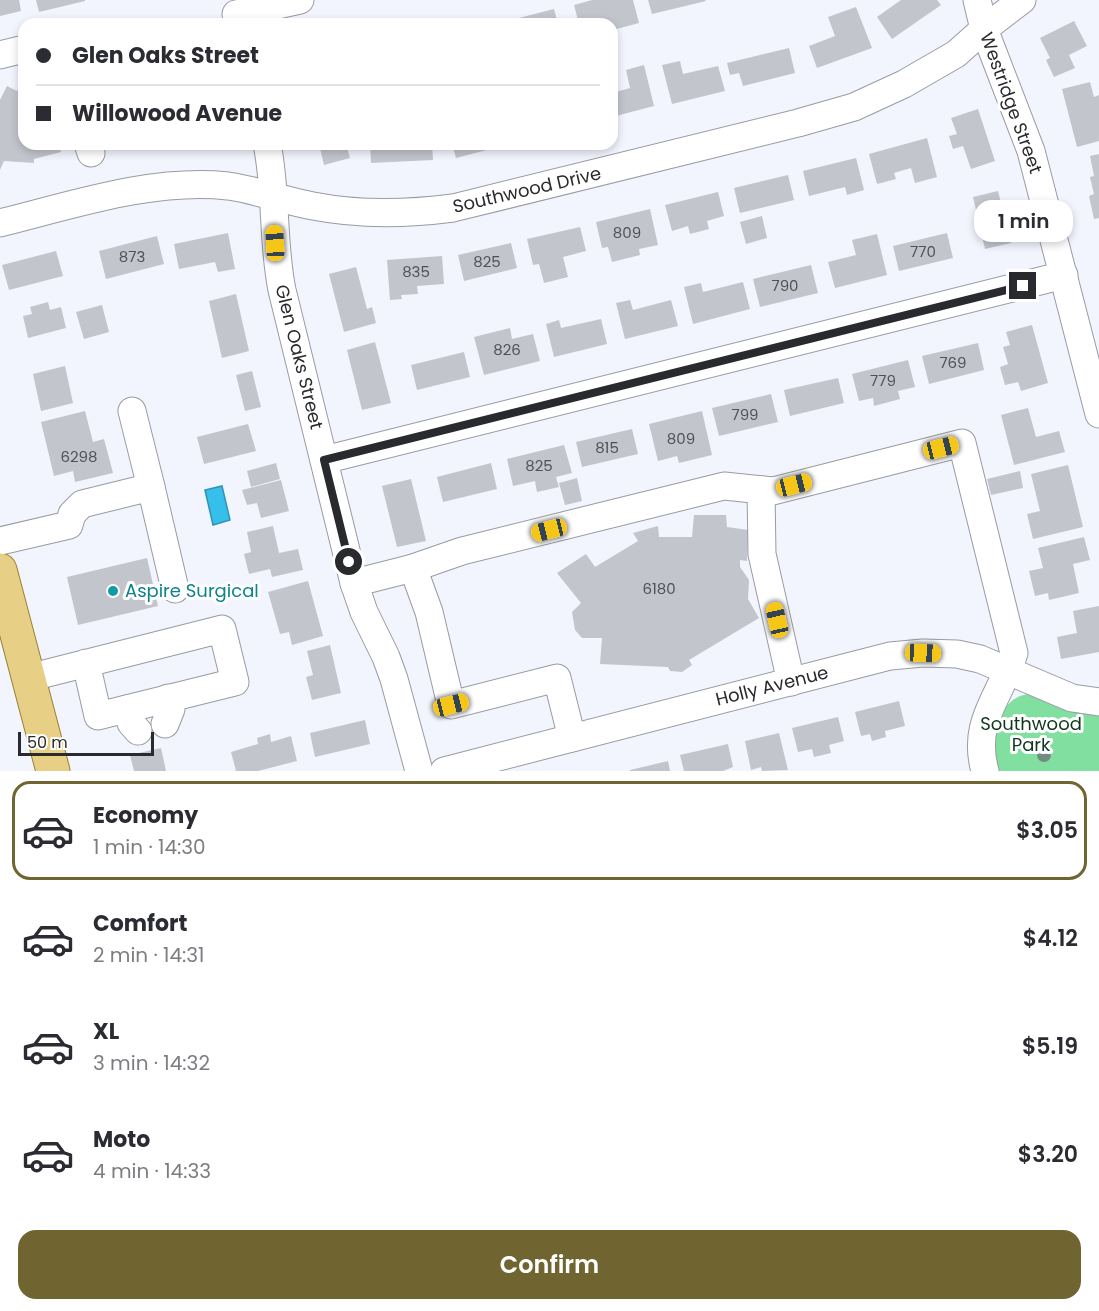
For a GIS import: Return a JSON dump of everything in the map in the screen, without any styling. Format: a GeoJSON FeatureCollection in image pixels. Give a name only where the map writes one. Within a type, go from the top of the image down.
{"type":"FeatureCollection","features":[{"type":"Feature","properties":{"kind":"main road"},"geometry":{"type":"LineString","coordinates":[[0,570],[53,771]]}},
{"type":"Feature","properties":{"kind":"street"},"geometry":{"type":"LineString","coordinates":[[235,13],[300,0]]}},
{"type":"Feature","properties":{"kind":"street","name":"Westridge Street"},"geometry":{"type":"LineString","coordinates":[[977,0],[984,29],[1031,151],[1099,414]]}},
{"type":"Feature","properties":{"kind":"street","name":"Southwood Drive"},"geometry":{"type":"LineString","coordinates":[[0,223],[102,197],[159,188],[202,185],[230,186],[314,207],[371,213],[419,212],[453,208],[787,126],[854,106],[904,84],[956,54],[1022,0]]}},
{"type":"Feature","properties":{"kind":"street"},"geometry":{"type":"LineString","coordinates":[[0,55],[18,50]]}},
{"type":"Feature","properties":{"kind":"street","name":"Glen Oaks Street"},"geometry":{"type":"LineString","coordinates":[[268,150],[273,173],[276,262],[324,460],[354,582],[364,612],[394,679],[419,771]]}},
{"type":"Feature","properties":{"kind":"street"},"geometry":{"type":"LineString","coordinates":[[324,460],[1064,275]]}},
{"type":"Feature","properties":{"kind":"street"},"geometry":{"type":"LineString","coordinates":[[132,411],[175,589]]}},
{"type":"Feature","properties":{"kind":"street"},"geometry":{"type":"LineString","coordinates":[[354,582],[413,568],[462,551],[724,486],[773,491],[962,443],[1014,652],[1009,671],[989,710],[982,730],[981,753],[985,771]]}},
{"type":"Feature","properties":{"kind":"street"},"geometry":{"type":"LineString","coordinates":[[0,541],[69,525],[72,514],[82,504],[151,487]]}},
{"type":"Feature","properties":{"kind":"street"},"geometry":{"type":"LineString","coordinates":[[761,490],[762,554],[791,682]]}},
{"type":"Feature","properties":{"kind":"street"},"geometry":{"type":"LineString","coordinates":[[413,568],[429,612],[451,705],[557,678],[572,738]]}},
{"type":"Feature","properties":{"kind":"street"},"geometry":{"type":"LineString","coordinates":[[28,678],[86,663],[222,629],[235,682],[167,711],[133,720],[98,716],[86,663]]}},
{"type":"Feature","properties":{"kind":"street","name":"Holly Avenue"},"geometry":{"type":"LineString","coordinates":[[444,771],[890,656],[923,653],[957,654],[980,659],[1072,698],[1099,702]]}},
{"type":"Feature","properties":{"kind":"green space","name":"Southwood Park"},"geometry":{"type":"Polygon","coordinates":[[[1029,694],[1099,712],[1099,771],[999,771],[994,746],[998,723],[1004,709],[1009,704],[1029,694]]]}},
{"type":"Feature","properties":{"kind":"water"},"geometry":{"type":"Polygon","coordinates":[[[222,486],[230,520],[213,525],[205,490],[222,486]]]}},
{"type":"Feature","properties":{"kind":"building"},"geometry":{"type":"Polygon","coordinates":[[[0,0],[19,0],[21,11],[0,16],[0,0]]]}},
{"type":"Feature","properties":{"kind":"building"},"geometry":{"type":"Polygon","coordinates":[[[36,0],[85,0],[85,1],[39,12],[36,0]]]}},
{"type":"Feature","properties":{"kind":"building"},"geometry":{"type":"Polygon","coordinates":[[[592,0],[633,0],[639,23],[618,29],[618,18],[577,18],[574,5],[592,0]]]}},
{"type":"Feature","properties":{"kind":"building"},"geometry":{"type":"Polygon","coordinates":[[[648,0],[705,0],[706,1],[652,14],[648,0]]]}},
{"type":"Feature","properties":{"kind":"building"},"geometry":{"type":"Polygon","coordinates":[[[901,0],[937,0],[941,5],[892,39],[877,17],[901,0]]]}},
{"type":"Feature","properties":{"kind":"building"},"geometry":{"type":"Polygon","coordinates":[[[856,7],[872,48],[817,68],[809,46],[835,36],[828,17],[856,7]]]}},
{"type":"Feature","properties":{"kind":"building"},"geometry":{"type":"Polygon","coordinates":[[[554,9],[556,18],[519,18],[554,9]]]}},
{"type":"Feature","properties":{"kind":"building"},"geometry":{"type":"Polygon","coordinates":[[[1074,21],[1087,46],[1069,55],[1075,68],[1054,77],[1046,60],[1050,58],[1040,38],[1074,21]]]}},
{"type":"Feature","properties":{"kind":"building"},"geometry":{"type":"Polygon","coordinates":[[[789,48],[795,73],[743,86],[739,73],[730,75],[727,63],[789,48]]]}},
{"type":"Feature","properties":{"kind":"building"},"geometry":{"type":"Polygon","coordinates":[[[680,61],[683,74],[718,66],[725,91],[672,104],[662,65],[680,61]]]}},
{"type":"Feature","properties":{"kind":"building"},"geometry":{"type":"Polygon","coordinates":[[[644,65],[654,106],[618,115],[618,91],[630,88],[626,70],[644,65]]]}},
{"type":"Feature","properties":{"kind":"building"},"geometry":{"type":"Polygon","coordinates":[[[1090,82],[1094,97],[1099,95],[1099,141],[1077,147],[1062,89],[1090,82]]]}},
{"type":"Feature","properties":{"kind":"building"},"geometry":{"type":"Polygon","coordinates":[[[7,86],[17,91],[18,89],[18,150],[60,150],[61,152],[34,159],[34,163],[4,161],[0,170],[0,100],[7,86]]]}},
{"type":"Feature","properties":{"kind":"building"},"geometry":{"type":"Polygon","coordinates":[[[978,109],[995,161],[971,169],[963,146],[953,149],[949,136],[957,134],[951,118],[978,109]]]}},
{"type":"Feature","properties":{"kind":"building"},"geometry":{"type":"Polygon","coordinates":[[[927,138],[937,177],[915,183],[911,168],[894,173],[896,179],[877,184],[869,154],[927,138]]]}},
{"type":"Feature","properties":{"kind":"building"},"geometry":{"type":"Polygon","coordinates":[[[320,150],[348,150],[350,158],[324,165],[320,150]]]}},
{"type":"Feature","properties":{"kind":"building"},"geometry":{"type":"Polygon","coordinates":[[[370,150],[432,150],[433,160],[371,163],[370,150]]]}},
{"type":"Feature","properties":{"kind":"building"},"geometry":{"type":"Polygon","coordinates":[[[454,150],[487,150],[456,158],[454,150]]]}},
{"type":"Feature","properties":{"kind":"building"},"geometry":{"type":"Polygon","coordinates":[[[1099,154],[1099,218],[1094,219],[1089,196],[1094,194],[1090,177],[1094,176],[1090,156],[1099,154]]]}},
{"type":"Feature","properties":{"kind":"building"},"geometry":{"type":"Polygon","coordinates":[[[856,158],[864,190],[847,195],[845,187],[809,196],[803,171],[856,158]]]}},
{"type":"Feature","properties":{"kind":"building"},"geometry":{"type":"Polygon","coordinates":[[[788,175],[794,200],[740,213],[734,188],[788,175]]]}},
{"type":"Feature","properties":{"kind":"building"},"geometry":{"type":"Polygon","coordinates":[[[998,191],[1011,243],[985,249],[973,197],[998,191]]]}},
{"type":"Feature","properties":{"kind":"building"},"geometry":{"type":"Polygon","coordinates":[[[718,192],[724,216],[707,221],[709,229],[690,234],[688,226],[672,231],[665,205],[718,192]]]}},
{"type":"Feature","properties":{"kind":"building"},"geometry":{"type":"Polygon","coordinates":[[[650,209],[658,245],[639,249],[640,255],[612,262],[608,247],[602,248],[596,222],[650,209]]]}},
{"type":"Feature","properties":{"kind":"building"},"geometry":{"type":"Polygon","coordinates":[[[762,216],[767,238],[746,244],[740,222],[762,216]]]}},
{"type":"Feature","properties":{"kind":"building"},"geometry":{"type":"Polygon","coordinates":[[[580,227],[586,251],[563,257],[568,277],[544,283],[539,264],[533,265],[527,239],[580,227]]]}},
{"type":"Feature","properties":{"kind":"building"},"geometry":{"type":"Polygon","coordinates":[[[228,233],[235,269],[218,272],[215,262],[179,269],[174,244],[228,233]]]}},
{"type":"Feature","properties":{"kind":"building"},"geometry":{"type":"Polygon","coordinates":[[[947,233],[953,258],[899,271],[893,246],[947,233]]]}},
{"type":"Feature","properties":{"kind":"building"},"geometry":{"type":"Polygon","coordinates":[[[877,234],[887,275],[835,288],[828,262],[856,255],[852,240],[877,234]]]}},
{"type":"Feature","properties":{"kind":"building"},"geometry":{"type":"Polygon","coordinates":[[[157,236],[164,264],[106,279],[99,251],[157,236]]]}},
{"type":"Feature","properties":{"kind":"building"},"geometry":{"type":"Polygon","coordinates":[[[511,243],[517,268],[464,281],[458,255],[511,243]]]}},
{"type":"Feature","properties":{"kind":"building"},"geometry":{"type":"Polygon","coordinates":[[[56,251],[63,276],[9,290],[2,265],[56,251]]]}},
{"type":"Feature","properties":{"kind":"building"},"geometry":{"type":"Polygon","coordinates":[[[442,256],[444,284],[417,286],[418,294],[401,295],[402,299],[390,300],[387,260],[442,256]]]}},
{"type":"Feature","properties":{"kind":"building"},"geometry":{"type":"Polygon","coordinates":[[[811,265],[818,293],[760,307],[753,279],[811,265]]]}},
{"type":"Feature","properties":{"kind":"building"},"geometry":{"type":"Polygon","coordinates":[[[356,267],[367,309],[372,307],[376,323],[344,332],[329,274],[356,267]]]}},
{"type":"Feature","properties":{"kind":"building"},"geometry":{"type":"Polygon","coordinates":[[[743,282],[750,309],[693,324],[684,287],[701,283],[703,292],[743,282]]]}},
{"type":"Feature","properties":{"kind":"building"},"geometry":{"type":"Polygon","coordinates":[[[236,294],[249,351],[222,358],[209,301],[236,294]]]}},
{"type":"Feature","properties":{"kind":"building"},"geometry":{"type":"Polygon","coordinates":[[[630,300],[633,310],[671,300],[678,326],[625,339],[616,303],[630,300]]]}},
{"type":"Feature","properties":{"kind":"building"},"geometry":{"type":"Polygon","coordinates":[[[48,302],[50,310],[61,307],[66,328],[28,338],[23,316],[32,314],[30,307],[48,302]]]}},
{"type":"Feature","properties":{"kind":"building"},"geometry":{"type":"Polygon","coordinates":[[[102,305],[109,332],[84,339],[76,312],[102,305]]]}},
{"type":"Feature","properties":{"kind":"building"},"geometry":{"type":"Polygon","coordinates":[[[601,319],[607,344],[554,357],[546,324],[559,320],[561,328],[601,319]]]}},
{"type":"Feature","properties":{"kind":"building"},"geometry":{"type":"Polygon","coordinates":[[[1032,325],[1048,383],[1021,391],[1018,382],[1005,385],[1000,367],[1008,364],[1003,347],[1010,345],[1006,332],[1032,325]]]}},
{"type":"Feature","properties":{"kind":"building"},"geometry":{"type":"Polygon","coordinates":[[[510,328],[512,339],[533,334],[540,361],[484,375],[474,337],[510,328]]]}},
{"type":"Feature","properties":{"kind":"building"},"geometry":{"type":"Polygon","coordinates":[[[375,342],[391,403],[362,410],[347,350],[375,342]]]}},
{"type":"Feature","properties":{"kind":"building"},"geometry":{"type":"Polygon","coordinates":[[[978,343],[984,370],[929,384],[922,356],[978,343]]]}},
{"type":"Feature","properties":{"kind":"building"},"geometry":{"type":"Polygon","coordinates":[[[464,352],[470,377],[417,390],[411,365],[464,352]]]}},
{"type":"Feature","properties":{"kind":"building"},"geometry":{"type":"Polygon","coordinates":[[[908,360],[915,387],[898,391],[900,399],[874,406],[873,398],[859,401],[852,374],[908,360]]]}},
{"type":"Feature","properties":{"kind":"building"},"geometry":{"type":"Polygon","coordinates":[[[65,366],[73,403],[41,411],[33,374],[65,366]]]}},
{"type":"Feature","properties":{"kind":"building"},"geometry":{"type":"Polygon","coordinates":[[[252,371],[261,407],[245,411],[236,375],[252,371]]]}},
{"type":"Feature","properties":{"kind":"building"},"geometry":{"type":"Polygon","coordinates":[[[838,378],[844,403],[790,416],[784,390],[838,378]]]}},
{"type":"Feature","properties":{"kind":"building"},"geometry":{"type":"Polygon","coordinates":[[[771,394],[778,422],[719,436],[712,408],[771,394]]]}},
{"type":"Feature","properties":{"kind":"building"},"geometry":{"type":"Polygon","coordinates":[[[1028,408],[1036,437],[1059,431],[1065,452],[1014,465],[1001,415],[1028,408]]]}},
{"type":"Feature","properties":{"kind":"building"},"geometry":{"type":"Polygon","coordinates":[[[85,411],[93,442],[104,439],[113,473],[75,482],[73,471],[54,476],[41,422],[85,411]]]}},
{"type":"Feature","properties":{"kind":"building"},"geometry":{"type":"Polygon","coordinates":[[[702,411],[712,455],[679,463],[677,456],[658,461],[649,424],[702,411]]]}},
{"type":"Feature","properties":{"kind":"building"},"geometry":{"type":"Polygon","coordinates":[[[248,424],[256,451],[204,464],[197,437],[248,424]]]}},
{"type":"Feature","properties":{"kind":"building"},"geometry":{"type":"Polygon","coordinates":[[[632,429],[638,454],[582,467],[576,442],[632,429]]]}},
{"type":"Feature","properties":{"kind":"building"},"geometry":{"type":"Polygon","coordinates":[[[564,445],[572,473],[556,477],[559,487],[537,492],[535,481],[513,486],[507,459],[564,445]]]}},
{"type":"Feature","properties":{"kind":"building"},"geometry":{"type":"Polygon","coordinates":[[[276,463],[280,479],[251,487],[247,471],[276,463]]]}},
{"type":"Feature","properties":{"kind":"building"},"geometry":{"type":"Polygon","coordinates":[[[491,463],[497,489],[443,502],[437,477],[491,463]]]}},
{"type":"Feature","properties":{"kind":"building"},"geometry":{"type":"Polygon","coordinates":[[[1068,465],[1083,527],[1033,539],[1027,514],[1040,511],[1031,474],[1068,465]]]}},
{"type":"Feature","properties":{"kind":"building"},"geometry":{"type":"Polygon","coordinates":[[[1020,471],[1023,488],[991,495],[987,479],[1020,471]]]}},
{"type":"Feature","properties":{"kind":"building"},"geometry":{"type":"Polygon","coordinates":[[[577,478],[582,501],[565,505],[559,483],[577,478]]]}},
{"type":"Feature","properties":{"kind":"building"},"geometry":{"type":"Polygon","coordinates":[[[411,479],[426,541],[397,547],[382,486],[411,479]]]}},
{"type":"Feature","properties":{"kind":"building"},"geometry":{"type":"Polygon","coordinates":[[[281,480],[289,511],[261,518],[257,503],[247,505],[242,490],[281,480]]]}},
{"type":"Feature","properties":{"kind":"building"},"geometry":{"type":"Polygon","coordinates":[[[694,515],[726,515],[727,527],[748,530],[747,561],[740,560],[740,567],[749,580],[748,599],[759,618],[689,660],[692,665],[682,672],[670,671],[668,667],[600,664],[602,638],[582,638],[575,630],[572,612],[581,603],[557,573],[586,554],[595,567],[638,541],[633,533],[658,526],[659,537],[692,537],[694,515]]]}},
{"type":"Feature","properties":{"kind":"building"},"geometry":{"type":"Polygon","coordinates":[[[273,526],[279,553],[298,549],[303,570],[272,577],[270,569],[249,574],[244,554],[251,552],[247,532],[273,526]]]}},
{"type":"Feature","properties":{"kind":"building"},"geometry":{"type":"Polygon","coordinates":[[[1084,537],[1090,560],[1073,564],[1079,593],[1049,600],[1048,593],[1035,596],[1029,571],[1043,568],[1038,548],[1084,537]]]}},
{"type":"Feature","properties":{"kind":"building","name":"Aspire Surgical"},"geometry":{"type":"Polygon","coordinates":[[[147,558],[158,606],[78,625],[67,577],[147,558]]]}},
{"type":"Feature","properties":{"kind":"building"},"geometry":{"type":"Polygon","coordinates":[[[308,581],[323,636],[292,645],[289,632],[280,634],[268,592],[308,581]]]}},
{"type":"Feature","properties":{"kind":"building"},"geometry":{"type":"Polygon","coordinates":[[[1099,606],[1099,652],[1061,659],[1057,637],[1077,633],[1073,611],[1099,606]]]}},
{"type":"Feature","properties":{"kind":"building"},"geometry":{"type":"Polygon","coordinates":[[[330,645],[341,693],[312,700],[306,677],[313,675],[307,651],[330,645]]]}},
{"type":"Feature","properties":{"kind":"building"},"geometry":{"type":"Polygon","coordinates":[[[899,701],[905,726],[885,731],[886,737],[872,741],[870,734],[861,736],[855,712],[899,701]]]}},
{"type":"Feature","properties":{"kind":"building"},"geometry":{"type":"Polygon","coordinates":[[[838,717],[844,741],[829,745],[831,753],[814,757],[812,749],[798,752],[792,728],[838,717]]]}},
{"type":"Feature","properties":{"kind":"building"},"geometry":{"type":"Polygon","coordinates":[[[365,720],[370,744],[315,757],[310,733],[365,720]]]}},
{"type":"Feature","properties":{"kind":"building"},"geometry":{"type":"Polygon","coordinates":[[[779,733],[788,770],[762,771],[761,767],[751,770],[745,741],[779,733]]]}},
{"type":"Feature","properties":{"kind":"building"},"geometry":{"type":"Polygon","coordinates":[[[270,734],[271,742],[291,736],[297,761],[258,771],[236,771],[231,752],[258,744],[257,738],[270,734]]]}},
{"type":"Feature","properties":{"kind":"building"},"geometry":{"type":"Polygon","coordinates":[[[728,744],[733,767],[723,771],[684,771],[680,755],[728,744]]]}},
{"type":"Feature","properties":{"kind":"building"},"geometry":{"type":"Polygon","coordinates":[[[161,748],[166,771],[134,771],[130,755],[161,748]]]}},
{"type":"Feature","properties":{"kind":"building"},"geometry":{"type":"Polygon","coordinates":[[[668,761],[670,771],[630,771],[630,770],[668,761]]]}},
{"type":"Feature","properties":{"kind":"place","name":"Aspire Surgical"},"geometry":{"type":"Point","coordinates":[113,591]}},
{"type":"Feature","properties":{"kind":"route"},"geometry":{"type":"LineString","coordinates":[[349,562],[324,460],[1023,286]]}}]}
